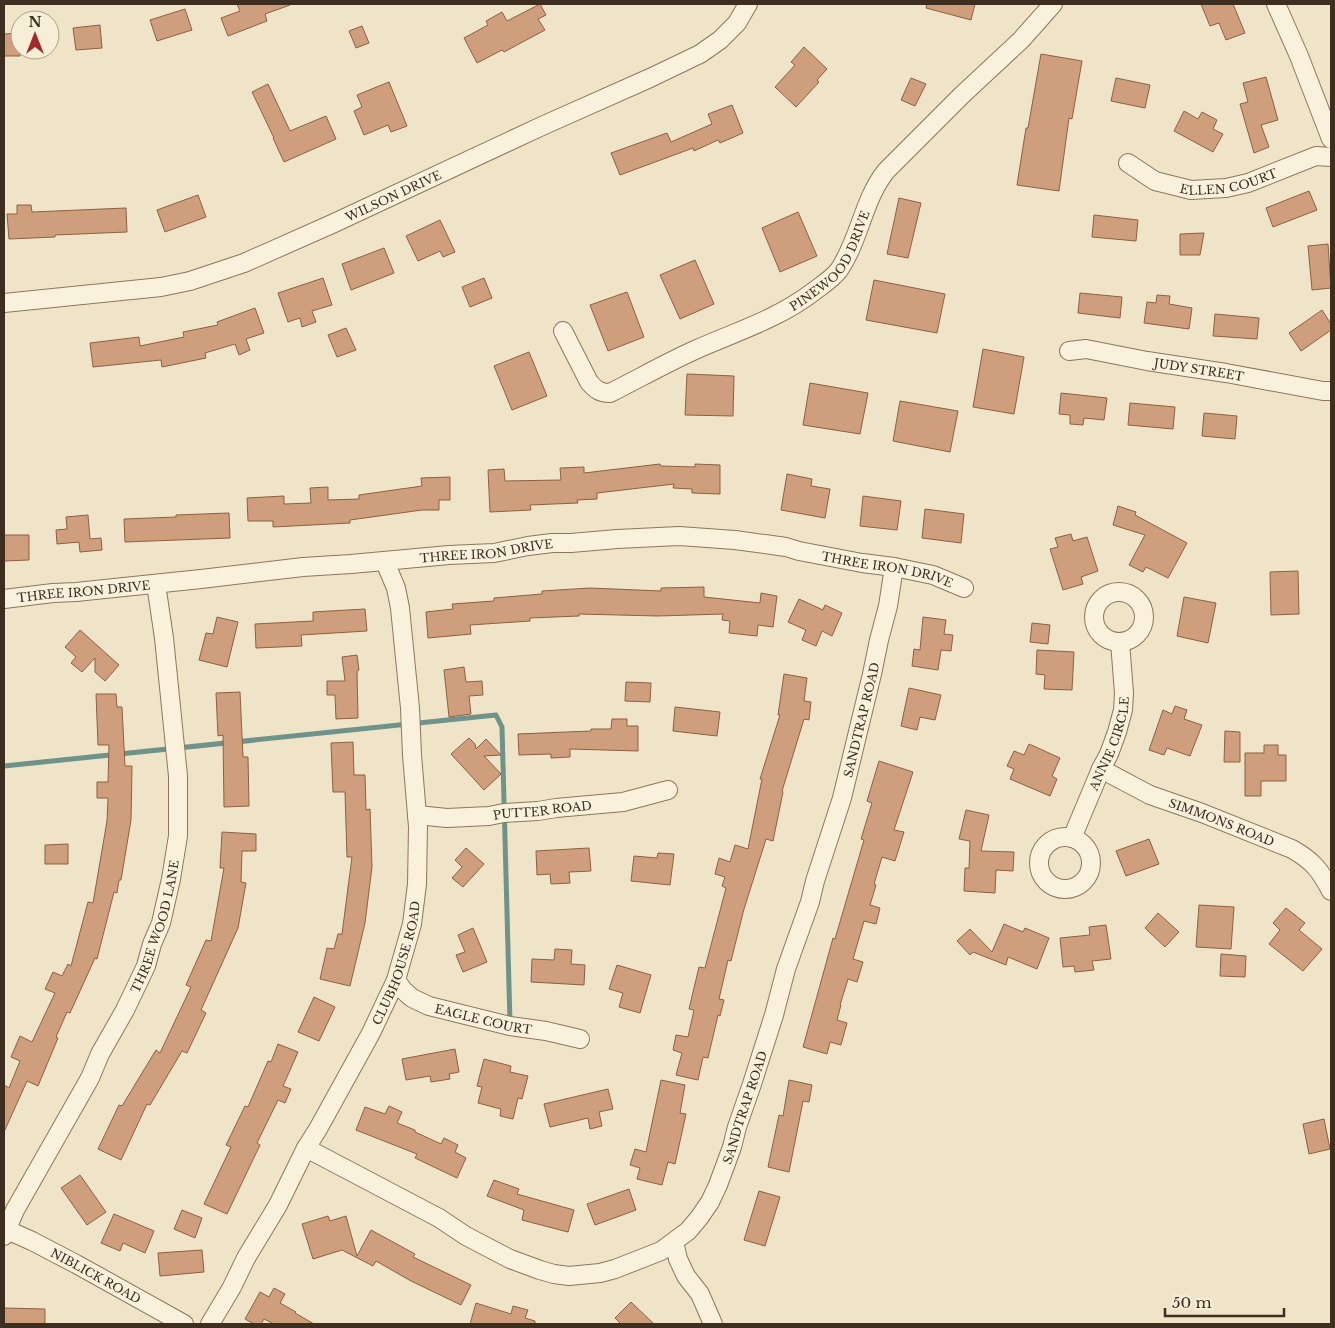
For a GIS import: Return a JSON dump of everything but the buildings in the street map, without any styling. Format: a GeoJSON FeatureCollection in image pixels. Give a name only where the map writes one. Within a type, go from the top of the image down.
{"type":"FeatureCollection","features":[{"type":"Feature","properties":{"kind":"street","name":"WILSON DRIVE"},"geometry":{"type":"LineString","coordinates":[[4,303],[161,287],[190,281],[244,263],[700,54],[720,40],[737,23],[748,4]]}},
{"type":"Feature","properties":{"kind":"street","name":"PINEWOOD DRIVE"},"geometry":{"type":"LineString","coordinates":[[563,331],[594,388],[601,393],[610,393],[694,350],[776,316],[806,298],[821,287],[838,270],[852,247],[875,187],[886,171],[962,95],[1021,40],[1053,4]]}},
{"type":"Feature","properties":{"kind":"street"},"geometry":{"type":"LineString","coordinates":[[1276,4],[1299,56],[1331,139]]}},
{"type":"Feature","properties":{"kind":"street","name":"ELLEN COURT"},"geometry":{"type":"LineString","coordinates":[[1128,164],[1155,181],[1191,190],[1226,188],[1248,184],[1316,156],[1331,157]]}},
{"type":"Feature","properties":{"kind":"street","name":"JUDY STREET"},"geometry":{"type":"LineString","coordinates":[[1069,351],[1086,350],[1331,391]]}},
{"type":"Feature","properties":{"kind":"street","name":"THREE IRON DRIVE"},"geometry":{"type":"LineString","coordinates":[[4,599],[303,567],[494,553],[552,543],[679,536],[735,540],[786,547],[862,563],[894,567],[933,576],[964,588]]}},
{"type":"Feature","properties":{"kind":"street","name":"CLUBHOUSE ROAD"},"geometry":{"type":"LineString","coordinates":[[210,1324],[278,1205],[306,1148],[318,1130],[371,1033],[396,980],[412,924],[415,904],[418,827],[410,708],[400,608],[396,588],[385,562]]}},
{"type":"Feature","properties":{"kind":"street","name":"SANDTRAP ROAD"},"geometry":{"type":"LineString","coordinates":[[306,1148],[439,1218],[466,1236],[510,1259],[554,1274],[569,1276],[600,1273],[615,1269],[660,1251],[674,1242],[694,1224],[710,1202],[732,1147],[774,1015],[786,969],[810,902],[814,881],[842,798],[888,606],[894,567]]}},
{"type":"Feature","properties":{"kind":"street","name":"THREE WOOD LANE"},"geometry":{"type":"LineString","coordinates":[[5,1233],[125,1010],[146,966],[165,906],[178,836],[178,776],[164,638],[156,584]]}},
{"type":"Feature","properties":{"kind":"street","name":"ANNIE CIRCLE"},"geometry":{"type":"LineString","coordinates":[[1072,838],[1109,754],[1123,710],[1124,693],[1120,642]]}},
{"type":"Feature","properties":{"kind":"street","name":"SIMMONS ROAD"},"geometry":{"type":"LineString","coordinates":[[1101,769],[1150,795],[1202,813],[1292,849],[1306,857],[1318,868],[1331,891]]}},
{"type":"Feature","properties":{"kind":"street","name":"PUTTER ROAD"},"geometry":{"type":"LineString","coordinates":[[417,815],[447,818],[489,816],[623,802],[668,790]]}},
{"type":"Feature","properties":{"kind":"street","name":"EAGLE COURT"},"geometry":{"type":"LineString","coordinates":[[396,980],[412,998],[428,1006],[510,1026],[546,1031],[580,1039]]}},
{"type":"Feature","properties":{"kind":"street","name":"NIBLICK ROAD"},"geometry":{"type":"LineString","coordinates":[[5,1233],[32,1241],[184,1324]]}},
{"type":"Feature","properties":{"kind":"street"},"geometry":{"type":"LineString","coordinates":[[674,1242],[682,1268],[700,1294],[714,1324]]}},
{"type":"Feature","properties":{"kind":"waterway"},"geometry":{"type":"LineString","coordinates":[[4,766],[496,715],[502,727],[510,1023]]}}]}
